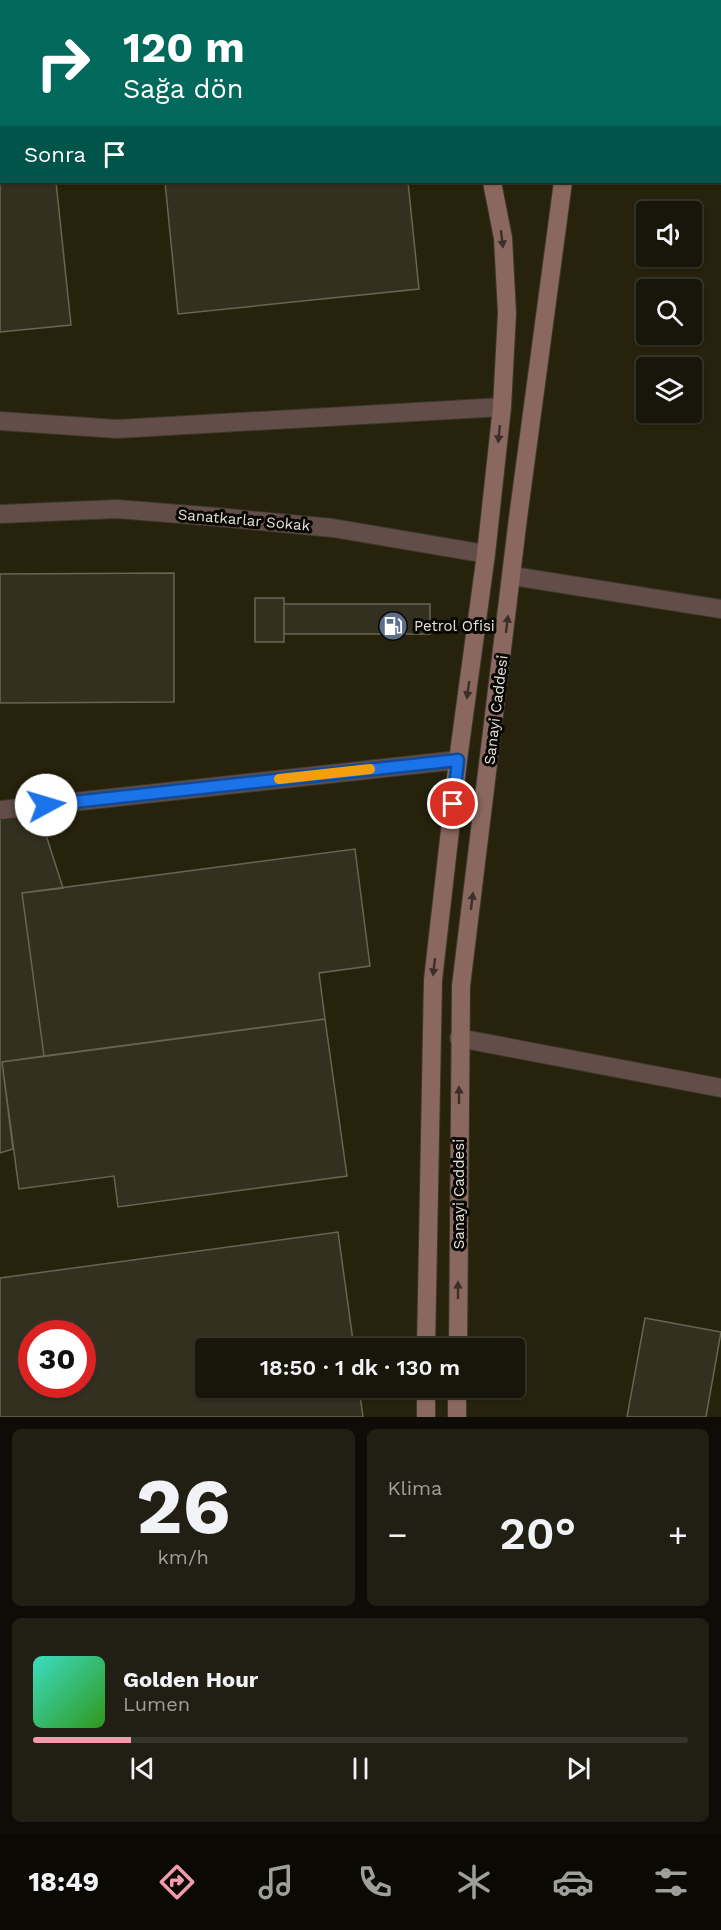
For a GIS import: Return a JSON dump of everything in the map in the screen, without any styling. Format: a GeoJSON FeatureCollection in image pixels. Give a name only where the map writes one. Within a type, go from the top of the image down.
{"type":"FeatureCollection","features":[{"type":"Feature","properties":{"kind":"street"},"geometry":{"type":"LineString","coordinates":[[426,1338],[433,980],[502,407],[507,313],[503,238],[492,183]]}},
{"type":"Feature","properties":{"kind":"street","name":"Sanayi Caddesi"},"geometry":{"type":"LineString","coordinates":[[458,1338],[461,986],[513,576],[518,518],[563,183]]}},
{"type":"Feature","properties":{"kind":"street"},"geometry":{"type":"LineString","coordinates":[[0,421],[117,429],[502,407]]}},
{"type":"Feature","properties":{"kind":"street","name":"Sanatkarlar Sokak"},"geometry":{"type":"LineString","coordinates":[[0,514],[117,509],[217,517],[333,528],[486,554]]}},
{"type":"Feature","properties":{"kind":"street"},"geometry":{"type":"LineString","coordinates":[[513,576],[721,609]]}},
{"type":"Feature","properties":{"kind":"street"},"geometry":{"type":"LineString","coordinates":[[0,810],[458,760]]}},
{"type":"Feature","properties":{"kind":"street"},"geometry":{"type":"LineString","coordinates":[[459,1038],[721,1088]]}},
{"type":"Feature","properties":{"kind":"street"},"geometry":{"type":"LineString","coordinates":[[426,1398],[426,1417]]}},
{"type":"Feature","properties":{"kind":"street"},"geometry":{"type":"LineString","coordinates":[[457,1417],[458,1398]]}},
{"type":"Feature","properties":{"kind":"shaded area"},"geometry":{"type":"Polygon","coordinates":[[[0,183],[721,183],[721,1417],[0,1417],[0,183]]]}},
{"type":"Feature","properties":{"kind":"building"},"geometry":{"type":"Polygon","coordinates":[[[0,183],[56,183],[71,325],[0,332],[0,183]]]}},
{"type":"Feature","properties":{"kind":"building"},"geometry":{"type":"Polygon","coordinates":[[[165,183],[408,183],[419,289],[178,314],[165,183]]]}},
{"type":"Feature","properties":{"kind":"building"},"geometry":{"type":"Polygon","coordinates":[[[174,573],[174,702],[0,703],[0,574],[174,573]]]}},
{"type":"Feature","properties":{"kind":"building"},"geometry":{"type":"Polygon","coordinates":[[[255,598],[284,598],[284,642],[255,642],[255,598]]]}},
{"type":"Feature","properties":{"kind":"building"},"geometry":{"type":"Polygon","coordinates":[[[284,604],[430,604],[430,634],[284,634],[284,604]]]}},
{"type":"Feature","properties":{"kind":"building"},"geometry":{"type":"Polygon","coordinates":[[[37,807],[63,888],[22,893],[44,1056],[2,1062],[13,1149],[0,1153],[0,819],[37,807]]]}},
{"type":"Feature","properties":{"kind":"building"},"geometry":{"type":"Polygon","coordinates":[[[355,849],[370,966],[319,973],[325,1019],[44,1056],[22,893],[355,849]]]}},
{"type":"Feature","properties":{"kind":"building"},"geometry":{"type":"Polygon","coordinates":[[[325,1019],[347,1176],[118,1207],[114,1176],[19,1189],[2,1062],[325,1019]]]}},
{"type":"Feature","properties":{"kind":"building"},"geometry":{"type":"Polygon","coordinates":[[[338,1232],[353,1338],[195,1338],[195,1398],[360,1398],[363,1417],[0,1417],[0,1278],[338,1232]]]}},
{"type":"Feature","properties":{"kind":"building"},"geometry":{"type":"Polygon","coordinates":[[[645,1318],[721,1332],[706,1417],[627,1417],[645,1318]]]}},
{"type":"Feature","properties":{"kind":"slow traffic"},"geometry":{"type":"LineString","coordinates":[[279,779],[370,769]]}},
{"type":"Feature","properties":{"kind":"place","name":"Petrol Ofisi"},"geometry":{"type":"Point","coordinates":[393,626]}},
{"type":"Feature","properties":{"kind":"route"},"geometry":{"type":"LineString","coordinates":[[46,805],[458,760],[453,804]]}}]}
